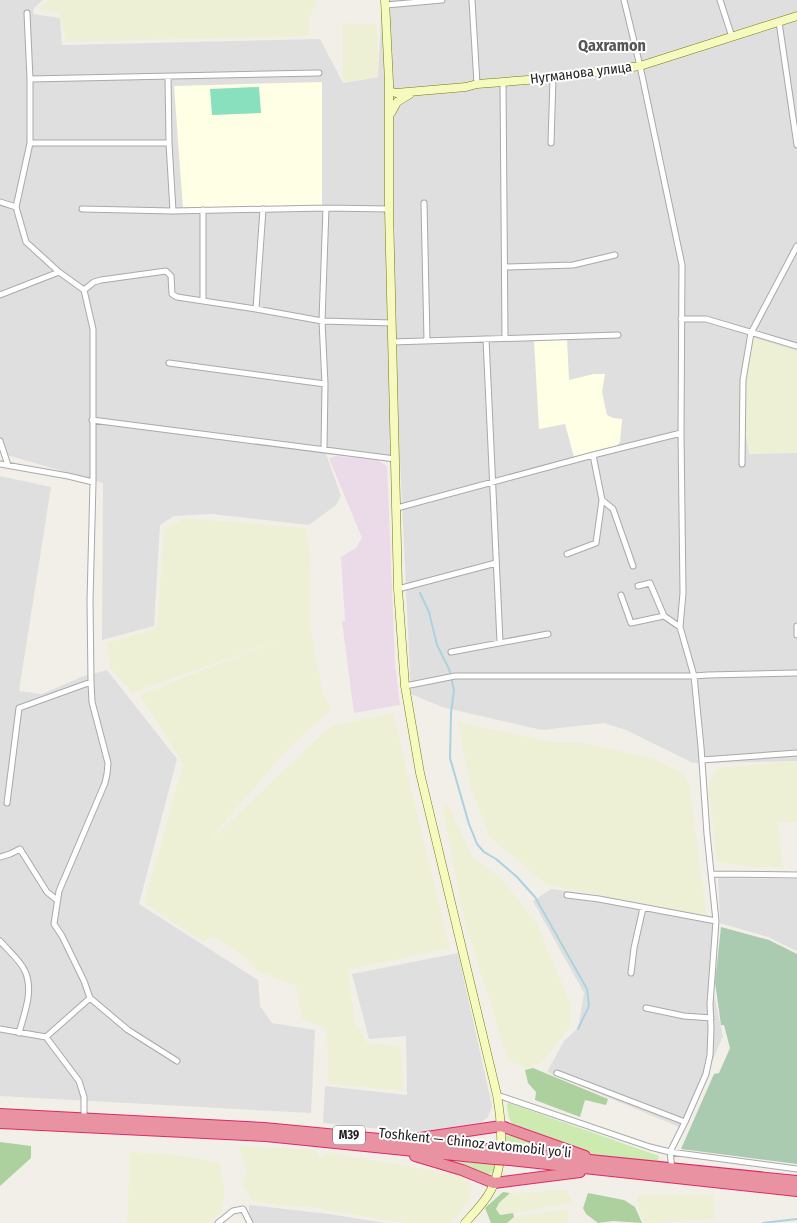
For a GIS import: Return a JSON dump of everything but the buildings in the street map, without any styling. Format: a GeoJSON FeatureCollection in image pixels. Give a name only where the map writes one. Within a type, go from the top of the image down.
{"type":"FeatureCollection","features":[{"type":"Feature","properties":{"kind":"highway","name":"Toshkent — Chinoz avtomobil yoʻli"},"geometry":{"type":"LineString","coordinates":[[0,1114],[264,1128],[605,1166],[797,1190]]}},
{"type":"Feature","properties":{"kind":"highway","name":"Toshkent — Chinoz avtomobil yoʻli"},"geometry":{"type":"LineString","coordinates":[[0,1123],[387,1143]]}},
{"type":"Feature","properties":{"kind":"highway"},"geometry":{"type":"LineString","coordinates":[[387,1143],[502,1126],[605,1166]]}},
{"type":"Feature","properties":{"kind":"highway"},"geometry":{"type":"LineString","coordinates":[[387,1143],[498,1183],[605,1166]]}},
{"type":"Feature","properties":{"kind":"highway","name":"Toshkent — Chinoz avtomobil yoʻli"},"geometry":{"type":"LineString","coordinates":[[605,1166],[796,1175]]}},
{"type":"Feature","properties":{"kind":"main road"},"geometry":{"type":"LineString","coordinates":[[386,2],[390,115],[389,209],[398,589],[405,686],[422,782],[497,1095],[502,1126],[498,1183],[465,1223]]}},
{"type":"Feature","properties":{"kind":"main road","name":"Нугманова улица"},"geometry":{"type":"LineString","coordinates":[[389,91],[465,83],[477,84],[553,78],[640,66],[797,16]]}},
{"type":"Feature","properties":{"kind":"main road","name":"Нугманова улица"},"geometry":{"type":"LineString","coordinates":[[389,91],[396,93],[414,92],[466,87],[477,84]]}},
{"type":"Feature","properties":{"kind":"main road"},"geometry":{"type":"LineString","coordinates":[[390,115],[400,100],[414,92]]}},
{"type":"Feature","properties":{"kind":"street"},"geometry":{"type":"LineString","coordinates":[[386,2],[442,0]]}},
{"type":"Feature","properties":{"kind":"street"},"geometry":{"type":"LineString","coordinates":[[472,0],[477,84]]}},
{"type":"Feature","properties":{"kind":"street"},"geometry":{"type":"LineString","coordinates":[[624,0],[640,66],[682,265],[681,433],[683,593],[680,627],[694,676],[716,921],[710,1004],[710,1056],[706,1074],[686,1122],[670,1152],[672,1169]]}},
{"type":"Feature","properties":{"kind":"street"},"geometry":{"type":"LineString","coordinates":[[720,0],[732,37]]}},
{"type":"Feature","properties":{"kind":"street"},"geometry":{"type":"LineString","coordinates":[[27,13],[30,143],[16,207],[26,242],[59,272],[84,290],[93,329],[91,682],[92,702],[108,763],[105,783],[58,891],[54,924],[84,981],[90,998],[128,1030],[176,1061]]}},
{"type":"Feature","properties":{"kind":"street"},"geometry":{"type":"LineString","coordinates":[[779,22],[797,145]]}},
{"type":"Feature","properties":{"kind":"street"},"geometry":{"type":"LineString","coordinates":[[30,79],[319,73]]}},
{"type":"Feature","properties":{"kind":"street"},"geometry":{"type":"LineString","coordinates":[[168,77],[173,211]]}},
{"type":"Feature","properties":{"kind":"street"},"geometry":{"type":"LineString","coordinates":[[551,144],[553,78]]}},
{"type":"Feature","properties":{"kind":"street"},"geometry":{"type":"LineString","coordinates":[[503,82],[506,338]]}},
{"type":"Feature","properties":{"kind":"street"},"geometry":{"type":"LineString","coordinates":[[30,143],[169,143]]}},
{"type":"Feature","properties":{"kind":"street"},"geometry":{"type":"LineString","coordinates":[[0,202],[16,207]]}},
{"type":"Feature","properties":{"kind":"street"},"geometry":{"type":"LineString","coordinates":[[424,203],[427,341]]}},
{"type":"Feature","properties":{"kind":"street"},"geometry":{"type":"LineString","coordinates":[[324,448],[325,384],[322,322],[326,208]]}},
{"type":"Feature","properties":{"kind":"street"},"geometry":{"type":"LineString","coordinates":[[82,209],[173,211],[326,208],[389,209]]}},
{"type":"Feature","properties":{"kind":"street"},"geometry":{"type":"LineString","coordinates":[[256,309],[263,209]]}},
{"type":"Feature","properties":{"kind":"street"},"geometry":{"type":"LineString","coordinates":[[202,301],[203,210]]}},
{"type":"Feature","properties":{"kind":"street"},"geometry":{"type":"LineString","coordinates":[[742,464],[743,380],[751,333],[797,246]]}},
{"type":"Feature","properties":{"kind":"street"},"geometry":{"type":"LineString","coordinates":[[505,267],[573,265],[615,255]]}},
{"type":"Feature","properties":{"kind":"street"},"geometry":{"type":"LineString","coordinates":[[84,290],[94,282],[101,280],[166,271],[171,276],[172,294],[174,296],[322,322],[392,323]]}},
{"type":"Feature","properties":{"kind":"street"},"geometry":{"type":"LineString","coordinates":[[0,295],[59,272]]}},
{"type":"Feature","properties":{"kind":"street"},"geometry":{"type":"LineString","coordinates":[[682,319],[706,319],[797,346]]}},
{"type":"Feature","properties":{"kind":"street"},"geometry":{"type":"LineString","coordinates":[[392,342],[618,335]]}},
{"type":"Feature","properties":{"kind":"street"},"geometry":{"type":"LineString","coordinates":[[486,339],[500,642]]}},
{"type":"Feature","properties":{"kind":"street"},"geometry":{"type":"LineString","coordinates":[[169,363],[325,384]]}},
{"type":"Feature","properties":{"kind":"street"},"geometry":{"type":"LineString","coordinates":[[92,420],[324,448],[396,459]]}},
{"type":"Feature","properties":{"kind":"street"},"geometry":{"type":"LineString","coordinates":[[397,508],[493,481],[681,433]]}},
{"type":"Feature","properties":{"kind":"street"},"geometry":{"type":"LineString","coordinates":[[0,441],[8,466]]}},
{"type":"Feature","properties":{"kind":"street"},"geometry":{"type":"LineString","coordinates":[[567,554],[596,543],[602,500],[593,455]]}},
{"type":"Feature","properties":{"kind":"street"},"geometry":{"type":"LineString","coordinates":[[0,464],[93,482]]}},
{"type":"Feature","properties":{"kind":"street"},"geometry":{"type":"LineString","coordinates":[[602,500],[613,509],[634,566]]}},
{"type":"Feature","properties":{"kind":"street"},"geometry":{"type":"LineString","coordinates":[[398,589],[496,563]]}},
{"type":"Feature","properties":{"kind":"street"},"geometry":{"type":"LineString","coordinates":[[638,586],[650,583],[664,616],[680,627]]}},
{"type":"Feature","properties":{"kind":"street"},"geometry":{"type":"LineString","coordinates":[[621,596],[631,623],[664,616]]}},
{"type":"Feature","properties":{"kind":"street"},"geometry":{"type":"LineString","coordinates":[[797,626],[797,635]]}},
{"type":"Feature","properties":{"kind":"street"},"geometry":{"type":"LineString","coordinates":[[451,652],[548,634]]}},
{"type":"Feature","properties":{"kind":"street"},"geometry":{"type":"LineString","coordinates":[[405,686],[455,676],[797,674]]}},
{"type":"Feature","properties":{"kind":"street"},"geometry":{"type":"LineString","coordinates":[[8,803],[19,708],[91,682]]}},
{"type":"Feature","properties":{"kind":"street"},"geometry":{"type":"LineString","coordinates":[[702,760],[797,753]]}},
{"type":"Feature","properties":{"kind":"street"},"geometry":{"type":"LineString","coordinates":[[0,857],[20,849],[47,892],[57,900]]}},
{"type":"Feature","properties":{"kind":"street"},"geometry":{"type":"LineString","coordinates":[[711,874],[797,875]]}},
{"type":"Feature","properties":{"kind":"street"},"geometry":{"type":"LineString","coordinates":[[567,895],[599,899],[716,921]]}},
{"type":"Feature","properties":{"kind":"street"},"geometry":{"type":"LineString","coordinates":[[631,973],[634,948],[643,908]]}},
{"type":"Feature","properties":{"kind":"street"},"geometry":{"type":"LineString","coordinates":[[0,941],[25,971],[29,988],[19,1033]]}},
{"type":"Feature","properties":{"kind":"street"},"geometry":{"type":"LineString","coordinates":[[46,1037],[90,998]]}},
{"type":"Feature","properties":{"kind":"street"},"geometry":{"type":"LineString","coordinates":[[646,1008],[684,1016],[711,1018]]}},
{"type":"Feature","properties":{"kind":"street"},"geometry":{"type":"LineString","coordinates":[[0,1029],[46,1037],[79,1081],[84,1097],[84,1118]]}},
{"type":"Feature","properties":{"kind":"street"},"geometry":{"type":"LineString","coordinates":[[557,1073],[686,1122]]}},
{"type":"Feature","properties":{"kind":"street"},"geometry":{"type":"LineString","coordinates":[[497,1095],[650,1147],[796,1175]]}},
{"type":"Feature","properties":{"kind":"street"},"geometry":{"type":"LineString","coordinates":[[218,1223],[233,1211],[243,1209],[250,1223]]}},
{"type":"Feature","properties":{"kind":"shaded area","name":"Qaxramon"},"geometry":{"type":"Polygon","coordinates":[[[0,0],[43,0],[34,8],[33,14],[60,18],[62,45],[320,39],[343,83],[378,77],[382,0],[797,0],[797,761],[693,763],[626,730],[604,723],[542,730],[442,707],[411,694],[400,460],[326,454],[341,496],[336,505],[309,525],[212,514],[174,516],[160,525],[154,626],[102,640],[103,483],[0,453],[0,0]]]}},
{"type":"Feature","properties":{"kind":"shaded area"},"geometry":{"type":"Polygon","coordinates":[[[48,0],[317,0],[309,20],[309,36],[66,42],[60,14],[38,8],[48,0]]]}},
{"type":"Feature","properties":{"kind":"shaded area"},"geometry":{"type":"Polygon","coordinates":[[[343,23],[377,24],[378,77],[343,83],[343,23]]]}},
{"type":"Feature","properties":{"kind":"shaded area"},"geometry":{"type":"Polygon","coordinates":[[[322,82],[322,205],[183,209],[174,86],[322,82]]]}},
{"type":"Feature","properties":{"kind":"shaded area"},"geometry":{"type":"Polygon","coordinates":[[[751,337],[797,351],[797,453],[749,454],[745,431],[746,382],[751,337]]]}},
{"type":"Feature","properties":{"kind":"shaded area"},"geometry":{"type":"Polygon","coordinates":[[[567,339],[569,380],[594,374],[605,374],[602,392],[607,415],[622,419],[620,442],[616,447],[574,457],[565,424],[539,429],[534,341],[567,339]]]}},
{"type":"Feature","properties":{"kind":"shaded area"},"geometry":{"type":"Polygon","coordinates":[[[337,456],[377,460],[387,466],[395,663],[400,705],[354,713],[342,621],[345,621],[341,557],[356,548],[362,538],[329,458],[337,456]]]}},
{"type":"Feature","properties":{"kind":"shaded area"},"geometry":{"type":"Polygon","coordinates":[[[0,476],[51,487],[19,691],[42,694],[84,676],[107,670],[177,759],[139,904],[258,980],[260,1006],[272,1023],[315,1030],[311,1113],[0,1096],[0,476]]]}},
{"type":"Feature","properties":{"kind":"shaded area"},"geometry":{"type":"Polygon","coordinates":[[[185,518],[306,528],[310,556],[311,628],[322,691],[331,709],[281,756],[207,843],[331,726],[393,713],[450,948],[348,970],[355,1024],[367,1043],[401,1046],[404,1091],[328,1084],[327,1029],[302,1019],[296,986],[257,971],[243,955],[214,937],[203,942],[144,903],[183,764],[140,695],[284,638],[132,693],[110,668],[107,643],[157,628],[164,529],[185,518]]]}},
{"type":"Feature","properties":{"kind":"shaded area"},"geometry":{"type":"Polygon","coordinates":[[[458,722],[558,743],[585,743],[655,759],[682,773],[689,783],[707,916],[547,885],[490,837],[470,785],[458,722]]]}},
{"type":"Feature","properties":{"kind":"shaded area"},"geometry":{"type":"Polygon","coordinates":[[[797,761],[797,822],[778,823],[783,867],[752,867],[717,862],[708,786],[717,768],[797,761]]]}},
{"type":"Feature","properties":{"kind":"shaded area"},"geometry":{"type":"Polygon","coordinates":[[[448,804],[473,858],[502,879],[537,924],[571,1005],[571,1024],[558,1043],[541,1063],[526,1068],[508,1060],[463,916],[443,809],[448,804]]]}},
{"type":"Feature","properties":{"kind":"shaded area"},"geometry":{"type":"Polygon","coordinates":[[[718,878],[797,879],[797,951],[768,937],[720,923],[718,878]]]}},
{"type":"Feature","properties":{"kind":"shaded area"},"geometry":{"type":"Polygon","coordinates":[[[551,889],[718,919],[711,981],[723,1036],[684,1129],[547,1072],[564,1041],[578,1028],[584,993],[533,901],[551,889]]]}},
{"type":"Feature","properties":{"kind":"shaded area"},"geometry":{"type":"Polygon","coordinates":[[[721,927],[769,940],[797,954],[797,1164],[681,1149],[714,1074],[719,1073],[730,1048],[724,1025],[721,1025],[715,982],[721,927]]]}},
{"type":"Feature","properties":{"kind":"shaded area"},"geometry":{"type":"Polygon","coordinates":[[[458,953],[492,1106],[488,1117],[482,1122],[432,1131],[410,1132],[323,1123],[325,1086],[407,1095],[406,1036],[369,1039],[352,974],[458,953]]]}},
{"type":"Feature","properties":{"kind":"shaded area"},"geometry":{"type":"Polygon","coordinates":[[[238,1146],[315,1150],[319,1159],[328,1152],[463,1176],[472,1187],[471,1198],[451,1223],[405,1223],[315,1208],[254,1202],[242,1183],[247,1171],[238,1146]]]}},
{"type":"Feature","properties":{"kind":"shaded area"},"geometry":{"type":"Polygon","coordinates":[[[130,1152],[175,1155],[219,1162],[225,1191],[222,1211],[209,1223],[127,1223],[130,1152]]]}},
{"type":"Feature","properties":{"kind":"shaded area"},"geometry":{"type":"Polygon","coordinates":[[[567,1190],[574,1203],[500,1215],[496,1209],[499,1203],[510,1193],[567,1190]]]}},
{"type":"Feature","properties":{"kind":"shaded area"},"geometry":{"type":"Polygon","coordinates":[[[637,1195],[713,1195],[715,1219],[644,1223],[639,1210],[637,1195]]]}},
{"type":"Feature","properties":{"kind":"shaded area"},"geometry":{"type":"Polygon","coordinates":[[[249,1205],[329,1214],[385,1223],[249,1223],[249,1205]]]}},
{"type":"Feature","properties":{"kind":"shaded area"},"geometry":{"type":"Polygon","coordinates":[[[569,1209],[568,1223],[507,1223],[514,1217],[569,1209]]]}},
{"type":"Feature","properties":{"kind":"green space"},"geometry":{"type":"Polygon","coordinates":[[[259,87],[261,113],[212,115],[210,89],[259,87]]]}},
{"type":"Feature","properties":{"kind":"green space"},"geometry":{"type":"Polygon","coordinates":[[[533,1068],[608,1099],[606,1105],[585,1100],[580,1117],[535,1100],[536,1092],[528,1083],[525,1070],[533,1068]]]}},
{"type":"Feature","properties":{"kind":"green space"},"geometry":{"type":"Polygon","coordinates":[[[509,1103],[659,1156],[658,1161],[594,1155],[513,1126],[508,1113],[507,1104],[509,1103]]]}},
{"type":"Feature","properties":{"kind":"green space"},"geometry":{"type":"Polygon","coordinates":[[[512,1134],[568,1151],[503,1145],[505,1137],[512,1134]]]}},
{"type":"Feature","properties":{"kind":"green space"},"geometry":{"type":"Polygon","coordinates":[[[0,1142],[31,1146],[31,1158],[0,1186],[0,1142]]]}},
{"type":"Feature","properties":{"kind":"green space"},"geometry":{"type":"Polygon","coordinates":[[[447,1160],[493,1165],[495,1167],[492,1173],[485,1175],[447,1160]]]}},
{"type":"Feature","properties":{"kind":"green space"},"geometry":{"type":"Polygon","coordinates":[[[503,1192],[510,1193],[499,1203],[496,1209],[500,1215],[513,1213],[514,1217],[507,1223],[491,1223],[485,1208],[503,1192]]]}},
{"type":"Feature","properties":{"kind":"green space"},"geometry":{"type":"Polygon","coordinates":[[[588,1193],[624,1200],[635,1207],[642,1223],[613,1221],[598,1223],[586,1214],[583,1208],[588,1193]]]}},
{"type":"Feature","properties":{"kind":"waterway"},"geometry":{"type":"LineString","coordinates":[[420,593],[429,612],[437,645],[449,669],[454,690],[451,713],[450,758],[469,824],[477,844],[484,852],[496,859],[516,876],[535,897],[587,989],[589,1006],[578,1029]]}},
{"type":"Feature","properties":{"kind":"waterway"},"geometry":{"type":"LineString","coordinates":[[763,1223],[797,1219]]}},
{"type":"Feature","properties":{"kind":"district","name":"Qaxramon"},"geometry":{"type":"Point","coordinates":[612,45]}}]}
